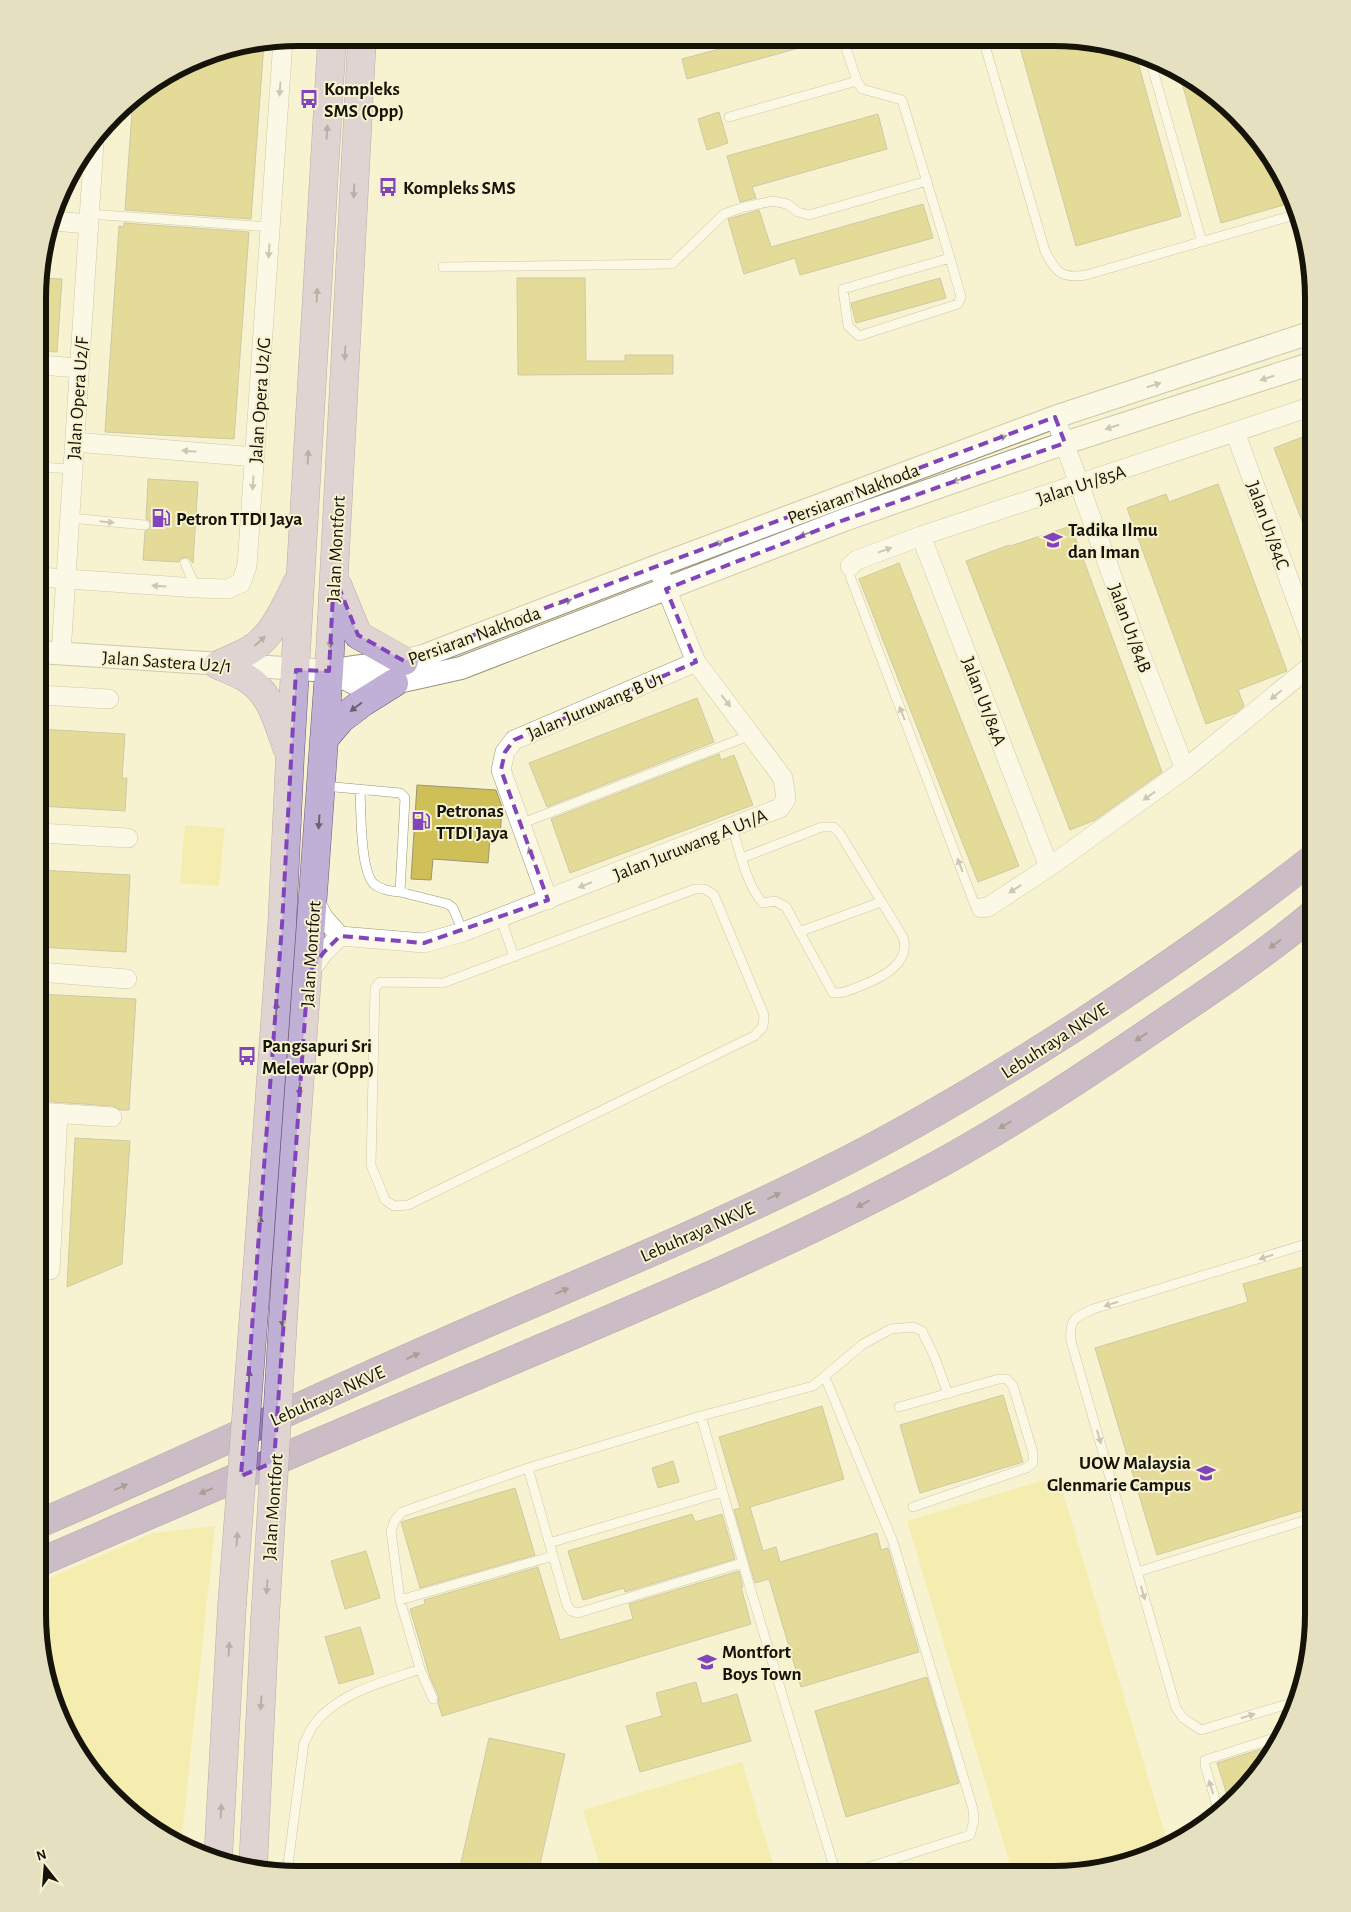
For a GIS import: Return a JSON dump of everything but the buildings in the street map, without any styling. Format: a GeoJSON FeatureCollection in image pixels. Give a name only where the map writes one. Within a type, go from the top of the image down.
{"type":"FeatureCollection","features":[{"type":"Feature","properties":{"kind":"highway","name":"Lebuhraya NKVE"},"geometry":{"type":"LineString","coordinates":[[46,1520],[432,1347],[650,1253],[791,1188],[879,1144],[978,1089],[1145,981],[1229,923],[1305,864]]}},
{"type":"Feature","properties":{"kind":"highway"},"geometry":{"type":"LineString","coordinates":[[46,1559],[607,1321],[736,1265],[840,1216],[942,1162],[1026,1113],[1200,997],[1290,934],[1305,921]]}},
{"type":"Feature","properties":{"kind":"highway"},"geometry":{"type":"LineString","coordinates":[[46,1508],[76,1507]]}},
{"type":"Feature","properties":{"kind":"main road","name":"Jalan Montfort"},"geometry":{"type":"LineString","coordinates":[[218,1852],[232,1605],[282,925],[290,756],[332,46]]}},
{"type":"Feature","properties":{"kind":"main road","name":"Jalan Montfort"},"geometry":{"type":"LineString","coordinates":[[253,1862],[265,1619],[286,1271],[329,671],[362,46]]}},
{"type":"Feature","properties":{"kind":"main road"},"geometry":{"type":"LineString","coordinates":[[218,665],[251,649],[264,638],[278,620],[301,575]]}},
{"type":"Feature","properties":{"kind":"main road"},"geometry":{"type":"LineString","coordinates":[[324,739],[341,719],[399,672],[358,635],[348,615],[334,575]]}},
{"type":"Feature","properties":{"kind":"main road"},"geometry":{"type":"LineString","coordinates":[[218,665],[248,678],[260,689],[268,700],[290,756]]}},
{"type":"Feature","properties":{"kind":"street","name":"Jalan Opera U2/G"},"geometry":{"type":"LineString","coordinates":[[46,578],[228,589],[241,583],[247,566],[283,47]]}},
{"type":"Feature","properties":{"kind":"street","name":"Jalan Opera U2/F"},"geometry":{"type":"LineString","coordinates":[[50,653],[66,580],[93,152]]}},
{"type":"Feature","properties":{"kind":"street"},"geometry":{"type":"LineString","coordinates":[[59,222],[89,219]]}},
{"type":"Feature","properties":{"kind":"street","name":"Persiaran Nakhoda"},"geometry":{"type":"LineString","coordinates":[[399,672],[422,656],[1055,417],[1305,335]]}},
{"type":"Feature","properties":{"kind":"street"},"geometry":{"type":"LineString","coordinates":[[46,365],[79,368]]}},
{"type":"Feature","properties":{"kind":"street","name":"Persiaran Nakhoda"},"geometry":{"type":"LineString","coordinates":[[329,671],[358,666],[399,672],[461,668],[844,520],[1065,443],[1305,366]]}},
{"type":"Feature","properties":{"kind":"street","name":"Jalan U1/85A"},"geometry":{"type":"LineString","coordinates":[[850,566],[857,560],[921,536],[1080,485],[1305,409]]}},
{"type":"Feature","properties":{"kind":"street","name":"Jalan U1/84B"},"geometry":{"type":"LineString","coordinates":[[1055,417],[1135,640],[1185,769]]}},
{"type":"Feature","properties":{"kind":"street","name":"Jalan U1/84C"},"geometry":{"type":"LineString","coordinates":[[1235,432],[1305,623]]}},
{"type":"Feature","properties":{"kind":"street"},"geometry":{"type":"LineString","coordinates":[[75,442],[255,456]]}},
{"type":"Feature","properties":{"kind":"street","name":"Jalan U1/84A"},"geometry":{"type":"LineString","coordinates":[[921,536],[1049,867]]}},
{"type":"Feature","properties":{"kind":"street","name":"Jalan Juruwang A U1/A"},"geometry":{"type":"LineString","coordinates":[[340,936],[424,943],[463,932],[501,919],[780,808],[786,799],[783,778],[696,662],[657,566]]}},
{"type":"Feature","properties":{"kind":"street","name":"Jalan Sastera U2/1"},"geometry":{"type":"LineString","coordinates":[[50,653],[329,671]]}},
{"type":"Feature","properties":{"kind":"street","name":"Jalan Juruwang B U1"},"geometry":{"type":"LineString","coordinates":[[548,900],[501,770],[505,752],[514,740],[696,662]]}},
{"type":"Feature","properties":{"kind":"street"},"geometry":{"type":"LineString","coordinates":[[980,908],[988,907],[1049,867],[1185,769],[1305,671]]}},
{"type":"Feature","properties":{"kind":"street"},"geometry":{"type":"LineString","coordinates":[[46,695],[109,699]]}},
{"type":"Feature","properties":{"kind":"street"},"geometry":{"type":"LineString","coordinates":[[46,833],[128,838]]}},
{"type":"Feature","properties":{"kind":"street"},"geometry":{"type":"LineString","coordinates":[[308,974],[324,952],[340,936],[323,917],[314,899]]}},
{"type":"Feature","properties":{"kind":"street"},"geometry":{"type":"LineString","coordinates":[[46,973],[127,979]]}},
{"type":"Feature","properties":{"kind":"street"},"geometry":{"type":"LineString","coordinates":[[46,1112],[112,1117]]}},
{"type":"Feature","properties":{"kind":"street"},"geometry":{"type":"LineString","coordinates":[[50,1270],[58,1113]]}},
{"type":"Feature","properties":{"kind":"lane"},"geometry":{"type":"LineString","coordinates":[[845,46],[857,81],[862,88],[902,100],[927,181],[950,258],[961,297],[958,304],[858,336],[848,326],[843,289],[950,258]]}},
{"type":"Feature","properties":{"kind":"lane"},"geometry":{"type":"LineString","coordinates":[[985,46],[1045,251],[1053,267],[1065,276],[1086,275],[1291,216]]}},
{"type":"Feature","properties":{"kind":"lane"},"geometry":{"type":"LineString","coordinates":[[1154,67],[1202,242]]}},
{"type":"Feature","properties":{"kind":"lane"},"geometry":{"type":"LineString","coordinates":[[729,117],[857,81]]}},
{"type":"Feature","properties":{"kind":"lane"},"geometry":{"type":"LineString","coordinates":[[443,267],[672,264],[724,214],[744,207],[772,201],[787,204],[798,212],[809,215],[927,181]]}},
{"type":"Feature","properties":{"kind":"lane"},"geometry":{"type":"LineString","coordinates":[[89,219],[271,227]]}},
{"type":"Feature","properties":{"kind":"lane"},"geometry":{"type":"LineString","coordinates":[[46,467],[73,469]]}},
{"type":"Feature","properties":{"kind":"lane"},"geometry":{"type":"LineString","coordinates":[[70,518],[145,526]]}},
{"type":"Feature","properties":{"kind":"lane"},"geometry":{"type":"LineString","coordinates":[[184,563],[196,588]]}},
{"type":"Feature","properties":{"kind":"lane"},"geometry":{"type":"LineString","coordinates":[[850,566],[850,576],[970,894],[974,903],[980,908]]}},
{"type":"Feature","properties":{"kind":"lane"},"geometry":{"type":"LineString","coordinates":[[520,824],[752,735]]}},
{"type":"Feature","properties":{"kind":"lane"},"geometry":{"type":"LineString","coordinates":[[321,786],[400,793],[405,798],[400,892]]}},
{"type":"Feature","properties":{"kind":"lane"},"geometry":{"type":"LineString","coordinates":[[360,789],[364,862],[368,876],[374,884],[384,890],[448,904],[454,908],[463,932]]}},
{"type":"Feature","properties":{"kind":"lane"},"geometry":{"type":"LineString","coordinates":[[732,827],[742,858],[755,896],[763,903],[775,901],[786,907],[833,994],[842,994],[881,978],[898,964],[905,950],[904,937],[839,832],[833,827],[822,826],[742,858]]}},
{"type":"Feature","properties":{"kind":"lane"},"geometry":{"type":"LineString","coordinates":[[695,889],[705,889],[714,895],[764,1015],[763,1027],[754,1036],[408,1205],[394,1206],[386,1200],[370,1165],[375,988],[380,982],[443,983],[514,957],[695,889]]}},
{"type":"Feature","properties":{"kind":"lane"},"geometry":{"type":"LineString","coordinates":[[800,932],[881,902]]}},
{"type":"Feature","properties":{"kind":"lane"},"geometry":{"type":"LineString","coordinates":[[501,919],[514,957]]}},
{"type":"Feature","properties":{"kind":"lane"},"geometry":{"type":"LineString","coordinates":[[1288,1704],[1201,1730],[1184,1718],[1176,1708],[1070,1330],[1072,1322],[1077,1316],[1092,1310],[1305,1244]]}},
{"type":"Feature","properties":{"kind":"lane"},"geometry":{"type":"LineString","coordinates":[[432,1699],[420,1669],[400,1600],[391,1530],[402,1512],[528,1468],[701,1416],[813,1386],[863,1344],[891,1329],[914,1327],[922,1331],[935,1358],[948,1394]]}},
{"type":"Feature","properties":{"kind":"lane"},"geometry":{"type":"LineString","coordinates":[[825,1377],[893,1542],[973,1810],[974,1820],[970,1835],[872,1866]]}},
{"type":"Feature","properties":{"kind":"lane"},"geometry":{"type":"LineString","coordinates":[[899,1407],[998,1379],[1007,1379],[1014,1386],[1033,1453],[1033,1463],[1026,1468],[913,1507]]}},
{"type":"Feature","properties":{"kind":"lane"},"geometry":{"type":"LineString","coordinates":[[701,1416],[742,1563],[834,1866]]}},
{"type":"Feature","properties":{"kind":"lane"},"geometry":{"type":"LineString","coordinates":[[528,1468],[567,1605],[571,1611],[578,1613],[742,1563]]}},
{"type":"Feature","properties":{"kind":"lane"},"geometry":{"type":"LineString","coordinates":[[549,1543],[722,1492]]}},
{"type":"Feature","properties":{"kind":"lane"},"geometry":{"type":"LineString","coordinates":[[1137,1572],[1305,1520]]}},
{"type":"Feature","properties":{"kind":"lane"},"geometry":{"type":"LineString","coordinates":[[400,1600],[553,1556]]}},
{"type":"Feature","properties":{"kind":"lane"},"geometry":{"type":"LineString","coordinates":[[288,1865],[304,1743],[313,1725],[330,1709],[351,1695],[420,1669]]}},
{"type":"Feature","properties":{"kind":"lane"},"geometry":{"type":"LineString","coordinates":[[1217,1805],[1205,1760],[1272,1739]]}},
{"type":"Feature","properties":{"kind":"highlighted area"},"geometry":{"type":"Polygon","coordinates":[[[1055,417],[1065,443],[844,520],[666,589],[696,662],[514,740],[505,752],[501,770],[548,900],[424,943],[340,936],[324,952],[308,974],[274,1462],[241,1476],[282,925],[296,670],[329,671],[334,575],[358,635],[404,661],[1055,417]]]}},
{"type":"Feature","properties":{"kind":"shaded area"},"geometry":{"type":"Polygon","coordinates":[[[185,825],[225,828],[219,886],[180,883],[185,825]]]}},
{"type":"Feature","properties":{"kind":"shaded area"},"geometry":{"type":"Polygon","coordinates":[[[1058,1476],[1167,1839],[1134,1852],[1086,1864],[1011,1866],[907,1521],[1058,1476]]]}},
{"type":"Feature","properties":{"kind":"shaded area"},"geometry":{"type":"Polygon","coordinates":[[[215,1526],[182,1837],[145,1814],[120,1792],[98,1767],[80,1740],[65,1710],[55,1679],[48,1647],[46,1580],[153,1533],[215,1526]]]}},
{"type":"Feature","properties":{"kind":"shaded area"},"geometry":{"type":"Polygon","coordinates":[[[742,1762],[774,1866],[600,1866],[583,1810],[742,1762]]]}},
{"type":"Feature","properties":{"kind":"place","name":"Kompleks SMS (Opp)"},"geometry":{"type":"Point","coordinates":[309,99]}},
{"type":"Feature","properties":{"kind":"place","name":"Kompleks SMS"},"geometry":{"type":"Point","coordinates":[388,187]}},
{"type":"Feature","properties":{"kind":"place","name":"Petron TTDI Jaya"},"geometry":{"type":"Point","coordinates":[161,518]}},
{"type":"Feature","properties":{"kind":"place","name":"Tadika Ilmu dan Iman"},"geometry":{"type":"Point","coordinates":[1053,540]}},
{"type":"Feature","properties":{"kind":"place","name":"Petronas TTDI Jaya"},"geometry":{"type":"Point","coordinates":[421,821]}},
{"type":"Feature","properties":{"kind":"place","name":"Pangsapuri Sri Melewar (Opp)"},"geometry":{"type":"Point","coordinates":[247,1056]}},
{"type":"Feature","properties":{"kind":"place","name":"UOW Malaysia Glenmarie Campus"},"geometry":{"type":"Point","coordinates":[1206,1473]}},
{"type":"Feature","properties":{"kind":"place","name":"Montfort Boys Town"},"geometry":{"type":"Point","coordinates":[707,1662]}}]}
